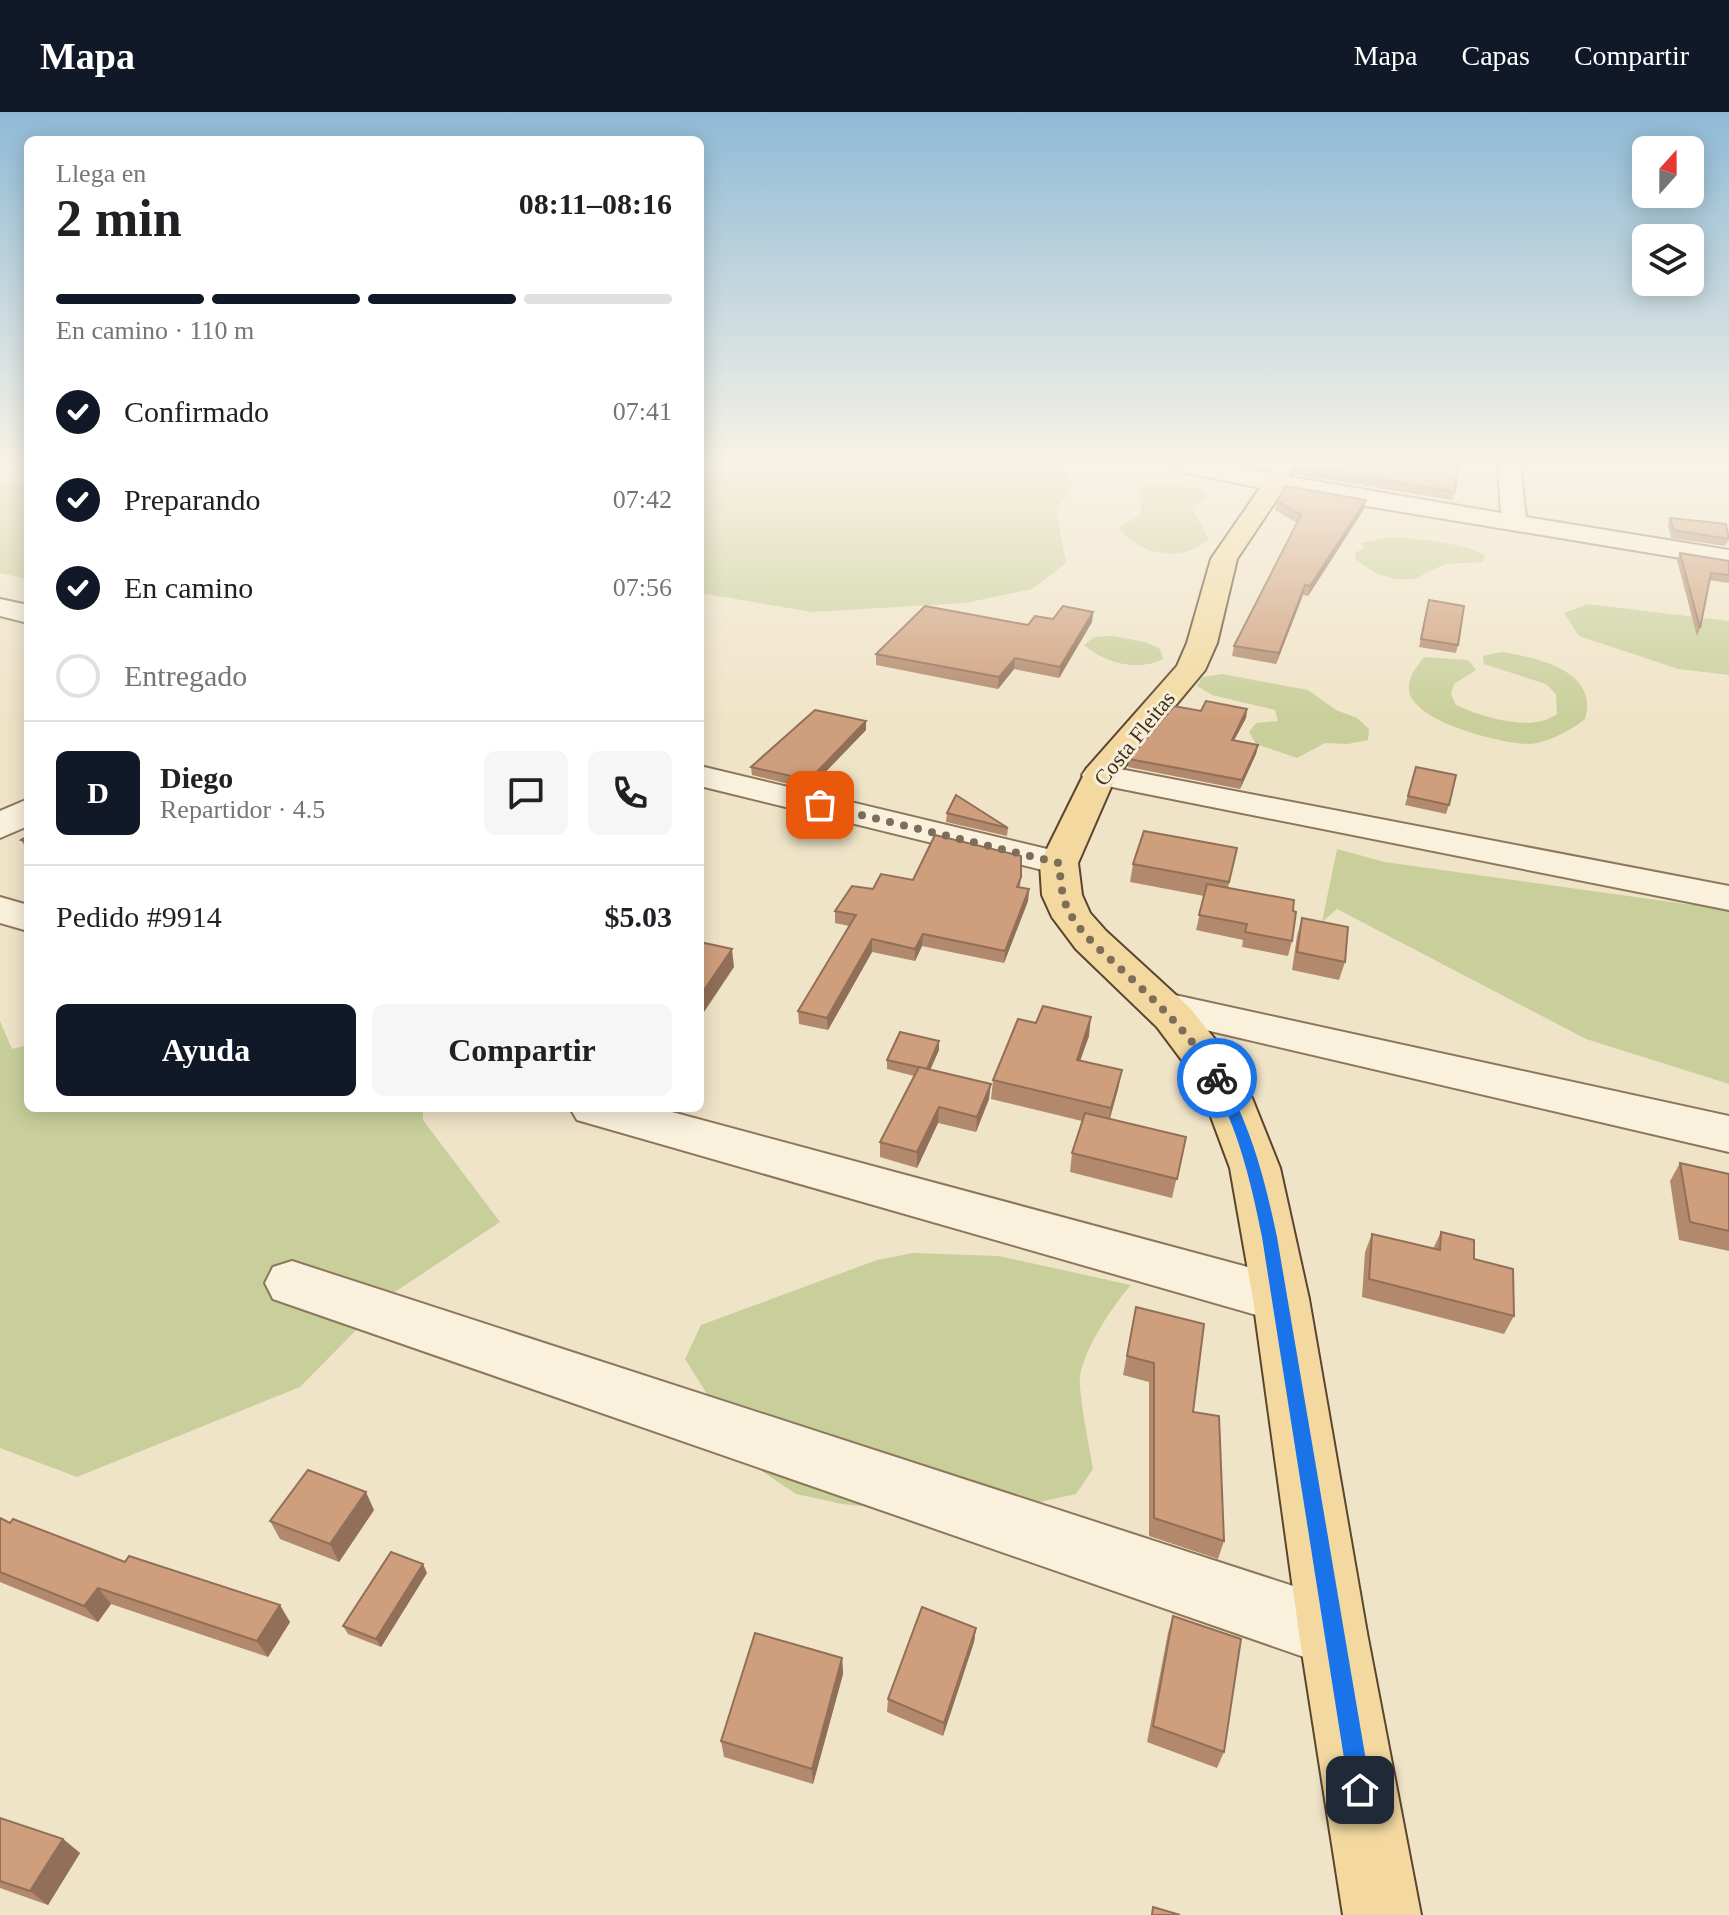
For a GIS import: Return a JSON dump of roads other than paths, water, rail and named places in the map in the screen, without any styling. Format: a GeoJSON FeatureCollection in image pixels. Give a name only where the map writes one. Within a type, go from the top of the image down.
{"type":"FeatureCollection","features":[{"type":"Feature","properties":{"kind":"main road","name":"Costa Fleitas"},"geometry":{"type":"LineString","coordinates":[[1059,863],[1099,775],[1190,670],[1200,653],[1213,594],[1231,549]]}},
{"type":"Feature","properties":{"kind":"main road"},"geometry":{"type":"LineString","coordinates":[[1059,863],[1062,895],[1072,917],[1091,940],[1161,1006],[1202,1054],[1228,1098],[1255,1168],[1281,1299],[1333,1633],[1382,1915]]}},
{"type":"Feature","properties":{"kind":"street"},"geometry":{"type":"LineString","coordinates":[[1673,549],[1729,558]]}},
{"type":"Feature","properties":{"kind":"street"},"geometry":{"type":"LineString","coordinates":[[0,607],[24,613]]}},
{"type":"Feature","properties":{"kind":"street"},"geometry":{"type":"LineString","coordinates":[[1099,775],[1729,898]]}},
{"type":"Feature","properties":{"kind":"street"},"geometry":{"type":"LineString","coordinates":[[704,777],[1059,863]]}},
{"type":"Feature","properties":{"kind":"street"},"geometry":{"type":"LineString","coordinates":[[0,827],[24,812]]}},
{"type":"Feature","properties":{"kind":"street"},"geometry":{"type":"LineString","coordinates":[[0,909],[24,918]]}},
{"type":"Feature","properties":{"kind":"street"},"geometry":{"type":"LineString","coordinates":[[1161,1006],[1729,1134]]}},
{"type":"Feature","properties":{"kind":"street"},"geometry":{"type":"LineString","coordinates":[[608,1112],[1281,1299]]}},
{"type":"Feature","properties":{"kind":"street"},"geometry":{"type":"LineString","coordinates":[[292,1283],[1333,1633]]}}]}
